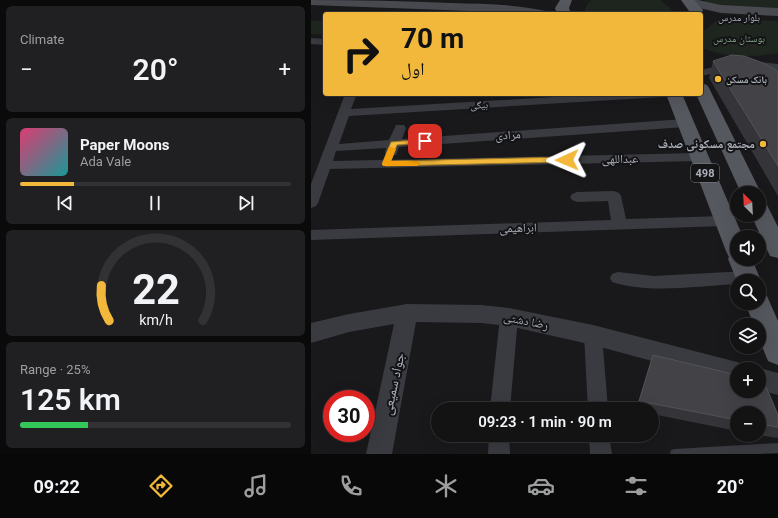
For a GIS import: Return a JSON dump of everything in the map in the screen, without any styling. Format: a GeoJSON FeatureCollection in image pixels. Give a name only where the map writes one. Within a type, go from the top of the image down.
{"type":"FeatureCollection","features":[{"type":"Feature","properties":{"kind":"main road"},"geometry":{"type":"LineString","coordinates":[[311,1],[525,10],[546,9],[549,6],[449,0]]}},
{"type":"Feature","properties":{"kind":"main road"},"geometry":{"type":"LineString","coordinates":[[563,12],[562,8],[566,0]]}},
{"type":"Feature","properties":{"kind":"main road"},"geometry":{"type":"LineString","coordinates":[[688,1],[696,10],[696,12]]}},
{"type":"Feature","properties":{"kind":"main road","name":"بلوار مدرس"},"geometry":{"type":"LineString","coordinates":[[688,1],[721,9],[778,12]]}},
{"type":"Feature","properties":{"kind":"main road","name":"بلوار مدرس"},"geometry":{"type":"LineString","coordinates":[[703,19],[728,16],[778,18]]}},
{"type":"Feature","properties":{"kind":"main road","name":"498"},"geometry":{"type":"LineString","coordinates":[[703,92],[748,186]]}},
{"type":"Feature","properties":{"kind":"main road","name":"498"},"geometry":{"type":"LineString","coordinates":[[675,96],[730,234]]}},
{"type":"Feature","properties":{"kind":"main road"},"geometry":{"type":"LineString","coordinates":[[765,222],[778,250]]}},
{"type":"Feature","properties":{"kind":"main road"},"geometry":{"type":"LineString","coordinates":[[761,310],[778,353]]}},
{"type":"Feature","properties":{"kind":"street"},"geometry":{"type":"LineString","coordinates":[[311,4],[337,2]]}},
{"type":"Feature","properties":{"kind":"street"},"geometry":{"type":"LineString","coordinates":[[311,41],[323,42]]}},
{"type":"Feature","properties":{"kind":"street"},"geometry":{"type":"LineString","coordinates":[[703,72],[721,67],[748,64],[778,67]]}},
{"type":"Feature","properties":{"kind":"street"},"geometry":{"type":"LineString","coordinates":[[311,203],[350,96]]}},
{"type":"Feature","properties":{"kind":"street","name":"بیگی"},"geometry":{"type":"LineString","coordinates":[[344,113],[534,98],[598,96]]}},
{"type":"Feature","properties":{"kind":"street","name":"مرادی"},"geometry":{"type":"LineString","coordinates":[[331,148],[685,123]]}},
{"type":"Feature","properties":{"kind":"street"},"geometry":{"type":"LineString","coordinates":[[386,164],[400,128]]}},
{"type":"Feature","properties":{"kind":"street","name":"عبداللهی"},"geometry":{"type":"LineString","coordinates":[[325,165],[699,157]]}},
{"type":"Feature","properties":{"kind":"street"},"geometry":{"type":"LineString","coordinates":[[577,197],[614,196],[619,224]]}},
{"type":"Feature","properties":{"kind":"street","name":"ابراهیمی"},"geometry":{"type":"LineString","coordinates":[[311,235],[725,221]]}},
{"type":"Feature","properties":{"kind":"street"},"geometry":{"type":"LineString","coordinates":[[618,278],[654,282],[745,272]]}},
{"type":"Feature","properties":{"kind":"street","name":"رضا دشتی"},"geometry":{"type":"LineString","coordinates":[[311,333],[349,323],[407,313],[481,314],[509,317],[593,335],[730,371]]}},
{"type":"Feature","properties":{"kind":"street","name":"جواد سمیعی"},"geometry":{"type":"LineString","coordinates":[[379,454],[407,313]]}},
{"type":"Feature","properties":{"kind":"street"},"geometry":{"type":"LineString","coordinates":[[501,402],[509,317]]}},
{"type":"Feature","properties":{"kind":"street"},"geometry":{"type":"LineString","coordinates":[[593,335],[598,402]]}},
{"type":"Feature","properties":{"kind":"street"},"geometry":{"type":"LineString","coordinates":[[766,381],[778,384]]}},
{"type":"Feature","properties":{"kind":"street"},"geometry":{"type":"LineString","coordinates":[[499,442],[499,454]]}},
{"type":"Feature","properties":{"kind":"street"},"geometry":{"type":"LineString","coordinates":[[600,442],[601,454]]}},
{"type":"Feature","properties":{"kind":"lane"},"geometry":{"type":"LineString","coordinates":[[675,454],[778,448]]}},
{"type":"Feature","properties":{"kind":"green space"},"geometry":{"type":"Polygon","coordinates":[[[592,0],[660,0],[670,8],[671,12],[586,12],[585,9],[588,3],[592,0]]]}},
{"type":"Feature","properties":{"kind":"green space","name":"بوستان مدرس"},"geometry":{"type":"Polygon","coordinates":[[[703,0],[778,0],[778,8],[730,7],[703,0]]]}},
{"type":"Feature","properties":{"kind":"green space"},"geometry":{"type":"Polygon","coordinates":[[[311,21],[323,21],[323,35],[311,34],[311,21]]]}},
{"type":"Feature","properties":{"kind":"green space","name":"بوستان مدرس"},"geometry":{"type":"Polygon","coordinates":[[[716,21],[778,21],[778,53],[739,56],[720,54],[703,48],[703,31],[716,21]]]}},
{"type":"Feature","properties":{"kind":"building"},"geometry":{"type":"Polygon","coordinates":[[[732,55],[744,56],[763,63],[778,71],[778,166],[713,61],[732,55]]]}},
{"type":"Feature","properties":{"kind":"building"},"geometry":{"type":"Polygon","coordinates":[[[653,355],[730,373],[730,398],[766,398],[766,387],[778,415],[778,427],[766,425],[766,406],[730,406],[730,419],[659,405],[659,402],[639,401],[653,355]]]}},
{"type":"Feature","properties":{"kind":"slow traffic"},"geometry":{"type":"LineString","coordinates":[[392,149],[386,164],[417,163]]}},
{"type":"Feature","properties":{"kind":"place","name":"بانک مسکن"},"geometry":{"type":"Point","coordinates":[718,79]}},
{"type":"Feature","properties":{"kind":"place","name":"مجتمع مسکونی صدف"},"geometry":{"type":"Point","coordinates":[763,144]}},
{"type":"Feature","properties":{"kind":"route"},"geometry":{"type":"LineString","coordinates":[[425,141],[394,143],[386,164],[567,160]]}}]}
